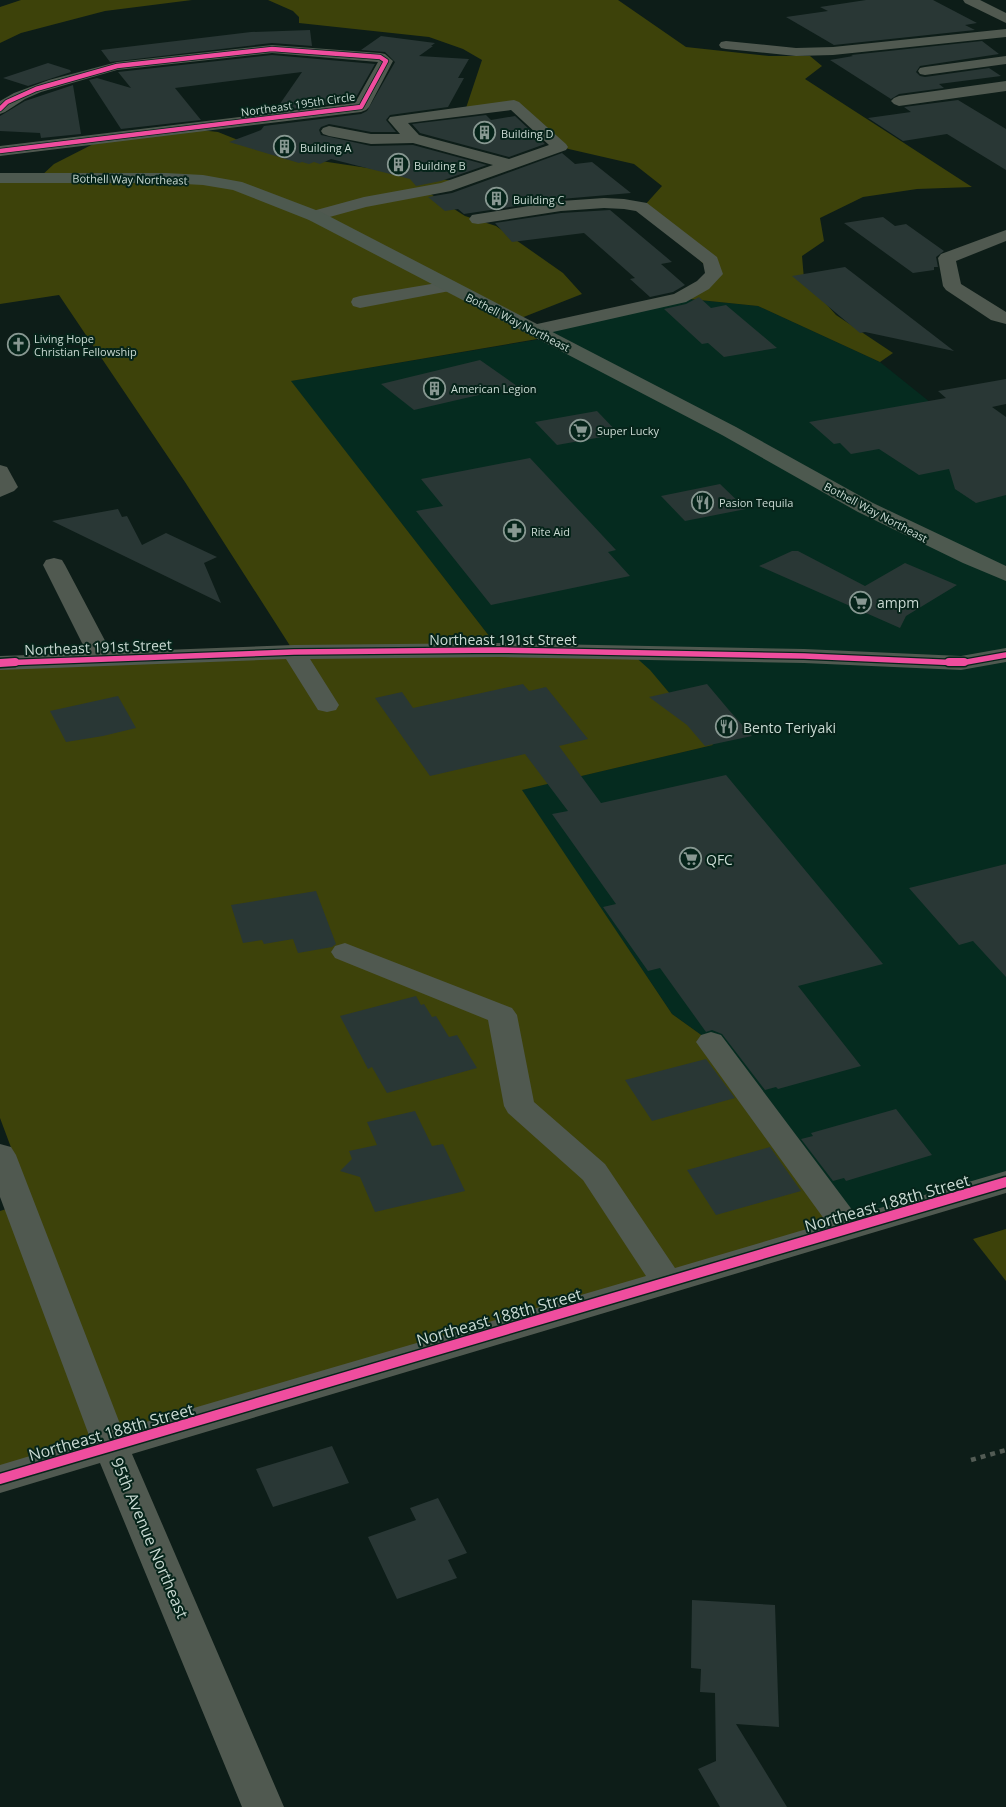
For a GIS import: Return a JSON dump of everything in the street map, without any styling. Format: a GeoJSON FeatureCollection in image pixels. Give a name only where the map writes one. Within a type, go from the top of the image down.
{"type":"FeatureCollection","features":[{"type":"Feature","properties":{"kind":"main road","name":"Bothell Way Northeast"},"geometry":{"type":"LineString","coordinates":[[0,178],[156,178],[203,180],[236,186],[262,195],[315,216],[730,431],[762,451],[907,529],[1006,574]]}},
{"type":"Feature","properties":{"kind":"street"},"geometry":{"type":"LineString","coordinates":[[970,0],[1006,19]]}},
{"type":"Feature","properties":{"kind":"street"},"geometry":{"type":"LineString","coordinates":[[726,45],[796,52],[833,51],[1006,33]]}},
{"type":"Feature","properties":{"kind":"street","name":"Northeast 195th Circle"},"geometry":{"type":"LineString","coordinates":[[0,109],[4,103],[20,95],[117,66],[272,49],[380,57],[386,61],[361,107],[0,151]]}},
{"type":"Feature","properties":{"kind":"street"},"geometry":{"type":"LineString","coordinates":[[925,71],[1006,60]]}},
{"type":"Feature","properties":{"kind":"street"},"geometry":{"type":"LineString","coordinates":[[899,101],[1006,86]]}},
{"type":"Feature","properties":{"kind":"street"},"geometry":{"type":"LineString","coordinates":[[315,216],[364,202],[446,187],[560,147],[514,105],[396,120],[413,138]]}},
{"type":"Feature","properties":{"kind":"street"},"geometry":{"type":"LineString","coordinates":[[329,131],[371,139],[413,138],[512,165]]}},
{"type":"Feature","properties":{"kind":"street"},"geometry":{"type":"LineString","coordinates":[[478,219],[550,208],[628,203],[641,207],[711,261],[714,274],[703,285],[680,298],[535,330]]}},
{"type":"Feature","properties":{"kind":"street"},"geometry":{"type":"LineString","coordinates":[[1006,235],[947,258],[952,286],[998,316],[1006,318]]}},
{"type":"Feature","properties":{"kind":"street"},"geometry":{"type":"LineString","coordinates":[[360,302],[449,286]]}},
{"type":"Feature","properties":{"kind":"street"},"geometry":{"type":"LineString","coordinates":[[0,471],[8,487],[0,491]]}},
{"type":"Feature","properties":{"kind":"street"},"geometry":{"type":"LineString","coordinates":[[54,565],[104,660]]}},
{"type":"Feature","properties":{"kind":"street","name":"Northeast 191st Street"},"geometry":{"type":"LineString","coordinates":[[0,663],[294,652],[500,650],[804,656],[961,663],[1006,656]]}},
{"type":"Feature","properties":{"kind":"street"},"geometry":{"type":"LineString","coordinates":[[294,652],[327,705]]}},
{"type":"Feature","properties":{"kind":"street"},"geometry":{"type":"LineString","coordinates":[[345,952],[502,1015],[519,1106],[594,1172],[667,1282]]}},
{"type":"Feature","properties":{"kind":"street"},"geometry":{"type":"LineString","coordinates":[[711,1042],[848,1228]]}},
{"type":"Feature","properties":{"kind":"street","name":"95th Avenue Northeast"},"geometry":{"type":"LineString","coordinates":[[0,1155],[111,1446],[263,1807]]}},
{"type":"Feature","properties":{"kind":"street","name":"Northeast 188th Street"},"geometry":{"type":"LineString","coordinates":[[0,1479],[1006,1182]]}},
{"type":"Feature","properties":{"kind":"path"},"geometry":{"type":"LineString","coordinates":[[970,1460],[1006,1450]]}},
{"type":"Feature","properties":{"kind":"shaded area"},"geometry":{"type":"Polygon","coordinates":[[[680,298],[758,306],[880,362],[1006,463],[1006,1182],[848,1228],[711,1042],[672,1014],[521,790],[713,745],[500,650],[290,381],[547,338],[535,330],[680,298]]]}},
{"type":"Feature","properties":{"kind":"green space"},"geometry":{"type":"Polygon","coordinates":[[[21,0],[192,0],[105,11],[21,33],[0,43],[0,7],[21,0]]]}},
{"type":"Feature","properties":{"kind":"green space"},"geometry":{"type":"Polygon","coordinates":[[[268,0],[618,0],[686,47],[769,56],[810,56],[822,66],[805,79],[972,187],[917,189],[863,197],[820,218],[824,241],[802,256],[804,279],[836,315],[893,353],[880,362],[758,306],[680,298],[714,274],[644,206],[662,186],[634,164],[560,147],[514,105],[465,111],[482,60],[463,49],[429,37],[299,23],[299,17],[293,11],[268,0]]]}},
{"type":"Feature","properties":{"kind":"green space"},"geometry":{"type":"Polygon","coordinates":[[[191,129],[218,132],[285,159],[321,161],[461,182],[426,191],[465,216],[496,226],[563,273],[582,294],[516,320],[549,337],[291,381],[500,650],[631,653],[650,670],[713,745],[522,790],[672,1014],[711,1042],[848,1228],[0,1479],[0,1211],[31,1201],[0,1118],[0,663],[294,652],[185,482],[59,295],[0,304],[0,178],[40,177],[54,164],[103,139],[191,129]]]}},
{"type":"Feature","properties":{"kind":"green space"},"geometry":{"type":"Polygon","coordinates":[[[1006,1229],[1006,1281],[973,1239],[1006,1229]]]}},
{"type":"Feature","properties":{"kind":"building"},"geometry":{"type":"Polygon","coordinates":[[[866,0],[933,0],[977,23],[965,25],[975,30],[834,45],[786,17],[828,11],[820,7],[866,0]]]}},
{"type":"Feature","properties":{"kind":"building"},"geometry":{"type":"Polygon","coordinates":[[[310,30],[312,46],[272,43],[110,62],[101,50],[251,32],[310,30]]]}},
{"type":"Feature","properties":{"kind":"building"},"geometry":{"type":"Polygon","coordinates":[[[381,36],[435,43],[419,56],[469,59],[458,78],[464,78],[448,107],[390,115],[386,120],[396,132],[371,132],[329,124],[321,127],[319,130],[321,135],[371,146],[413,145],[487,165],[441,181],[416,186],[410,179],[331,159],[320,164],[314,162],[309,164],[299,163],[229,142],[261,130],[264,126],[361,114],[367,111],[395,62],[385,52],[361,50],[381,36]]]}},
{"type":"Feature","properties":{"kind":"building"},"geometry":{"type":"Polygon","coordinates":[[[982,41],[999,54],[920,66],[916,72],[920,76],[925,77],[989,68],[1001,76],[939,84],[944,88],[899,94],[891,99],[830,60],[853,56],[851,55],[982,41]]]}},
{"type":"Feature","properties":{"kind":"building"},"geometry":{"type":"Polygon","coordinates":[[[272,55],[375,64],[354,101],[275,111],[302,72],[175,88],[201,120],[121,129],[89,80],[97,78],[131,88],[118,72],[272,55]]]}},
{"type":"Feature","properties":{"kind":"building"},"geometry":{"type":"Polygon","coordinates":[[[48,63],[71,72],[28,86],[3,78],[48,63]]]}},
{"type":"Feature","properties":{"kind":"building"},"geometry":{"type":"Polygon","coordinates":[[[73,85],[81,134],[41,138],[40,133],[0,131],[0,116],[25,101],[73,85]]]}},
{"type":"Feature","properties":{"kind":"building"},"geometry":{"type":"Polygon","coordinates":[[[958,100],[1006,129],[1006,170],[947,134],[903,141],[868,118],[911,112],[904,107],[958,100]]]}},
{"type":"Feature","properties":{"kind":"building"},"geometry":{"type":"Polygon","coordinates":[[[486,115],[491,120],[515,116],[545,144],[509,157],[420,133],[412,124],[486,115]]]}},
{"type":"Feature","properties":{"kind":"building"},"geometry":{"type":"Polygon","coordinates":[[[562,153],[575,164],[592,162],[631,193],[561,199],[464,214],[458,209],[445,211],[428,197],[452,193],[562,153]]]}},
{"type":"Feature","properties":{"kind":"building"},"geometry":{"type":"Polygon","coordinates":[[[610,210],[672,262],[661,264],[685,285],[673,292],[650,297],[630,279],[635,278],[584,233],[512,242],[495,223],[561,213],[610,210]]]}},
{"type":"Feature","properties":{"kind":"building"},"geometry":{"type":"Polygon","coordinates":[[[883,217],[895,226],[906,224],[944,251],[936,257],[938,267],[934,267],[934,270],[913,273],[844,223],[883,217]]]}},
{"type":"Feature","properties":{"kind":"building"},"geometry":{"type":"Polygon","coordinates":[[[845,267],[954,351],[865,332],[860,333],[792,276],[845,267]]]}},
{"type":"Feature","properties":{"kind":"building"},"geometry":{"type":"Polygon","coordinates":[[[699,297],[711,308],[726,305],[777,348],[724,357],[708,343],[702,344],[664,309],[686,304],[699,297]]]}},
{"type":"Feature","properties":{"kind":"building","name":"American Legion"},"geometry":{"type":"Polygon","coordinates":[[[480,360],[517,386],[414,410],[381,384],[480,360]]]}},
{"type":"Feature","properties":{"kind":"building"},"geometry":{"type":"Polygon","coordinates":[[[1006,379],[1006,404],[992,407],[1006,417],[1006,495],[976,503],[955,489],[949,469],[919,475],[879,449],[851,454],[840,443],[834,444],[809,422],[946,398],[938,391],[1006,379]]]}},
{"type":"Feature","properties":{"kind":"building","name":"Super Lucky"},"geometry":{"type":"Polygon","coordinates":[[[597,411],[619,434],[557,445],[535,422],[597,411]]]}},
{"type":"Feature","properties":{"kind":"building","name":"Rite Aid"},"geometry":{"type":"Polygon","coordinates":[[[530,458],[616,550],[608,552],[630,576],[491,605],[416,511],[443,506],[421,479],[530,458]]]}},
{"type":"Feature","properties":{"kind":"building","name":"Pasion Tequila"},"geometry":{"type":"Polygon","coordinates":[[[720,484],[746,509],[685,521],[661,496],[720,484]]]}},
{"type":"Feature","properties":{"kind":"building"},"geometry":{"type":"Polygon","coordinates":[[[118,509],[122,517],[127,516],[142,545],[166,533],[217,557],[204,563],[221,603],[52,521],[118,509]]]}},
{"type":"Feature","properties":{"kind":"building"},"geometry":{"type":"Polygon","coordinates":[[[792,551],[798,551],[865,586],[905,563],[957,585],[906,616],[900,628],[759,566],[792,551]]]}},
{"type":"Feature","properties":{"kind":"building","name":"QFC"},"geometry":{"type":"Polygon","coordinates":[[[523,684],[529,691],[546,687],[588,739],[559,746],[601,803],[726,775],[883,964],[798,986],[861,1066],[778,1089],[776,1087],[765,1090],[722,1034],[712,1030],[706,1032],[660,968],[648,971],[603,907],[616,904],[552,814],[568,811],[525,754],[430,776],[375,698],[402,692],[413,708],[523,684]]]}},
{"type":"Feature","properties":{"kind":"building"},"geometry":{"type":"Polygon","coordinates":[[[707,684],[752,736],[705,746],[687,725],[649,697],[707,684]]]}},
{"type":"Feature","properties":{"kind":"building"},"geometry":{"type":"Polygon","coordinates":[[[118,696],[136,728],[66,742],[50,711],[118,696]]]}},
{"type":"Feature","properties":{"kind":"building"},"geometry":{"type":"Polygon","coordinates":[[[1006,864],[1006,977],[973,941],[959,945],[909,888],[1006,864]]]}},
{"type":"Feature","properties":{"kind":"building"},"geometry":{"type":"Polygon","coordinates":[[[316,891],[336,944],[332,947],[298,953],[293,939],[264,944],[262,940],[243,943],[231,905],[316,891]]]}},
{"type":"Feature","properties":{"kind":"building"},"geometry":{"type":"Polygon","coordinates":[[[416,996],[421,1005],[424,1004],[432,1017],[436,1016],[449,1037],[457,1035],[477,1068],[387,1093],[372,1067],[368,1069],[340,1016],[416,996]]]}},
{"type":"Feature","properties":{"kind":"building"},"geometry":{"type":"Polygon","coordinates":[[[706,1059],[735,1098],[652,1121],[625,1080],[706,1059]]]}},
{"type":"Feature","properties":{"kind":"building"},"geometry":{"type":"Polygon","coordinates":[[[896,1109],[932,1155],[846,1181],[844,1178],[833,1181],[801,1139],[813,1136],[811,1133],[896,1109]]]}},
{"type":"Feature","properties":{"kind":"building"},"geometry":{"type":"Polygon","coordinates":[[[415,1111],[432,1146],[443,1144],[465,1191],[375,1212],[360,1177],[340,1171],[352,1159],[349,1151],[377,1145],[367,1122],[415,1111]]]}},
{"type":"Feature","properties":{"kind":"building"},"geometry":{"type":"Polygon","coordinates":[[[770,1147],[801,1191],[716,1215],[687,1170],[770,1147]]]}},
{"type":"Feature","properties":{"kind":"building"},"geometry":{"type":"Polygon","coordinates":[[[332,1446],[349,1483],[273,1507],[256,1469],[332,1446]]]}},
{"type":"Feature","properties":{"kind":"building"},"geometry":{"type":"Polygon","coordinates":[[[438,1498],[467,1553],[448,1560],[457,1578],[397,1599],[368,1537],[416,1520],[410,1508],[438,1498]]]}},
{"type":"Feature","properties":{"kind":"building"},"geometry":{"type":"Polygon","coordinates":[[[692,1600],[775,1605],[779,1727],[736,1724],[787,1807],[720,1807],[698,1769],[716,1761],[715,1693],[700,1692],[701,1669],[691,1668],[692,1600]]]}},
{"type":"Feature","properties":{"kind":"cycle path"},"geometry":{"type":"LineString","coordinates":[[0,109],[7,102],[36,89],[117,66],[272,49],[380,57],[386,61],[361,107],[0,151]]}},
{"type":"Feature","properties":{"kind":"cycle path"},"geometry":{"type":"LineString","coordinates":[[0,663],[294,652],[500,650],[804,656],[961,663],[1006,655]]}},
{"type":"Feature","properties":{"kind":"cycle path"},"geometry":{"type":"LineString","coordinates":[[0,1479],[1006,1182]]}},
{"type":"Feature","properties":{"kind":"place","name":"Building D"},"geometry":{"type":"Point","coordinates":[485,133]}},
{"type":"Feature","properties":{"kind":"place","name":"Building A"},"geometry":{"type":"Point","coordinates":[284,147]}},
{"type":"Feature","properties":{"kind":"place","name":"Building B"},"geometry":{"type":"Point","coordinates":[398,165]}},
{"type":"Feature","properties":{"kind":"place","name":"Building C"},"geometry":{"type":"Point","coordinates":[497,199]}},
{"type":"Feature","properties":{"kind":"place","name":"Living Hope Christian Fellowship"},"geometry":{"type":"Point","coordinates":[18,344]}},
{"type":"Feature","properties":{"kind":"place","name":"American Legion"},"geometry":{"type":"Point","coordinates":[435,388]}},
{"type":"Feature","properties":{"kind":"place","name":"Super Lucky"},"geometry":{"type":"Point","coordinates":[581,430]}},
{"type":"Feature","properties":{"kind":"place","name":"Pasion Tequila"},"geometry":{"type":"Point","coordinates":[703,502]}},
{"type":"Feature","properties":{"kind":"place","name":"Rite Aid"},"geometry":{"type":"Point","coordinates":[515,531]}},
{"type":"Feature","properties":{"kind":"place","name":"ampm"},"geometry":{"type":"Point","coordinates":[861,602]}},
{"type":"Feature","properties":{"kind":"place","name":"Bento Teriyaki"},"geometry":{"type":"Point","coordinates":[727,727]}},
{"type":"Feature","properties":{"kind":"place","name":"QFC"},"geometry":{"type":"Point","coordinates":[690,859]}}]}
